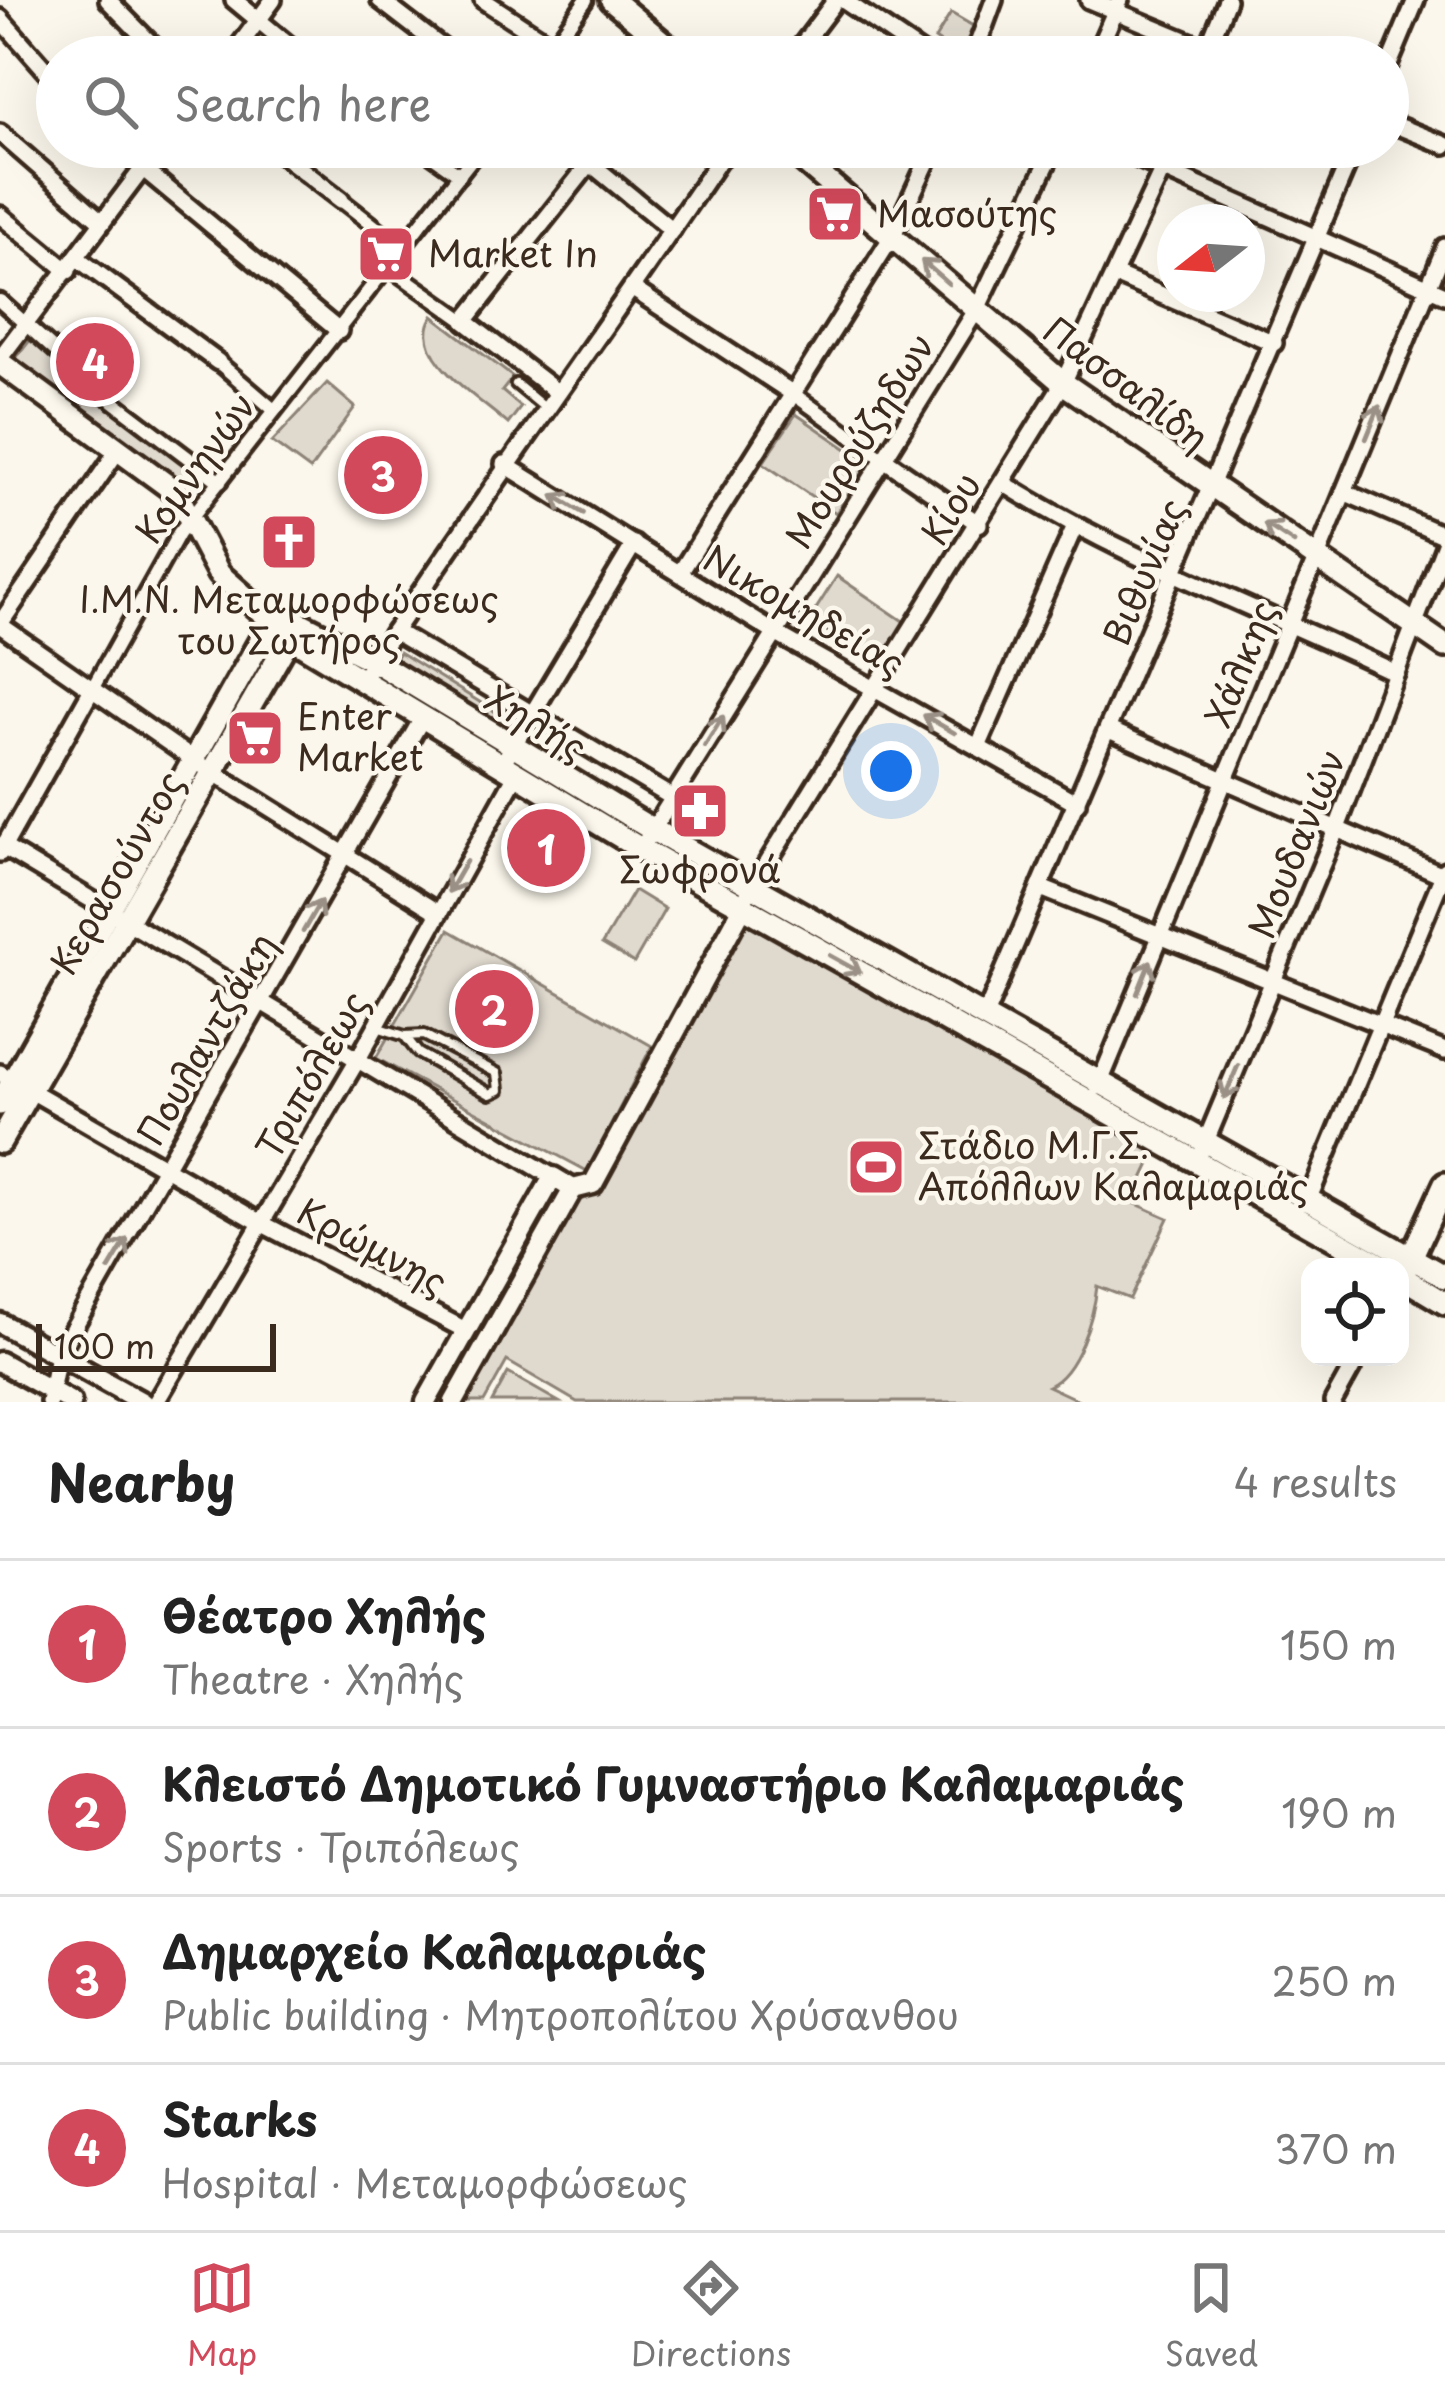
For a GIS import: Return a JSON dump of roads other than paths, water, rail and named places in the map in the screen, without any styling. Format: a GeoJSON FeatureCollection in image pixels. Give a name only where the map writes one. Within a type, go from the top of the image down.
{"type":"FeatureCollection","features":[{"type":"Feature","properties":{"kind":"main road"},"geometry":{"type":"LineString","coordinates":[[611,0],[655,36]]}},
{"type":"Feature","properties":{"kind":"main road","name":"Πασσαλίδη"},"geometry":{"type":"LineString","coordinates":[[812,168],[1063,383],[1445,646]]}},
{"type":"Feature","properties":{"kind":"main road"},"geometry":{"type":"LineString","coordinates":[[0,361],[176,492],[219,574],[274,617]]}},
{"type":"Feature","properties":{"kind":"main road","name":"Χηλής"},"geometry":{"type":"LineString","coordinates":[[274,617],[290,637],[368,670],[423,717],[1201,1153],[1377,1258]]}},
{"type":"Feature","properties":{"kind":"main road","name":"Χηλής"},"geometry":{"type":"LineString","coordinates":[[274,617],[294,620],[510,764]]}},
{"type":"Feature","properties":{"kind":"main road","name":"Κερασούντος"},"geometry":{"type":"LineString","coordinates":[[204,767],[274,617]]}},
{"type":"Feature","properties":{"kind":"main road","name":"Κερασούντος"},"geometry":{"type":"LineString","coordinates":[[0,1104],[119,916],[204,767],[290,637]]}},
{"type":"Feature","properties":{"kind":"main road","name":"Χηλής"},"geometry":{"type":"LineString","coordinates":[[747,897],[985,1018],[1096,1094]]}},
{"type":"Feature","properties":{"kind":"main road","name":"Κερασούντος"},"geometry":{"type":"LineString","coordinates":[[0,1142],[14,1081]]}},
{"type":"Feature","properties":{"kind":"main road","name":"Χηλής"},"geometry":{"type":"LineString","coordinates":[[1201,1153],[1307,1203],[1381,1258]]}},
{"type":"Feature","properties":{"kind":"main road"},"geometry":{"type":"LineString","coordinates":[[1407,1258],[1445,1184]]}},
{"type":"Feature","properties":{"kind":"main road","name":"Χηλής"},"geometry":{"type":"LineString","coordinates":[[1409,1273],[1445,1277]]}},
{"type":"Feature","properties":{"kind":"main road","name":"Χηλής"},"geometry":{"type":"LineString","coordinates":[[1409,1278],[1445,1303]]}},
{"type":"Feature","properties":{"kind":"street"},"geometry":{"type":"LineString","coordinates":[[108,0],[143,36]]}},
{"type":"Feature","properties":{"kind":"street"},"geometry":{"type":"LineString","coordinates":[[234,0],[274,36]]}},
{"type":"Feature","properties":{"kind":"street"},"geometry":{"type":"LineString","coordinates":[[246,36],[273,0]]}},
{"type":"Feature","properties":{"kind":"street"},"geometry":{"type":"LineString","coordinates":[[380,0],[427,36]]}},
{"type":"Feature","properties":{"kind":"street"},"geometry":{"type":"LineString","coordinates":[[483,0],[530,36]]}},
{"type":"Feature","properties":{"kind":"street"},"geometry":{"type":"LineString","coordinates":[[560,36],[586,0]]}},
{"type":"Feature","properties":{"kind":"street"},"geometry":{"type":"LineString","coordinates":[[810,36],[840,0],[895,36]]}},
{"type":"Feature","properties":{"kind":"street"},"geometry":{"type":"LineString","coordinates":[[981,36],[994,0]]}},
{"type":"Feature","properties":{"kind":"street"},"geometry":{"type":"LineString","coordinates":[[1089,0],[1118,5],[1175,36]]}},
{"type":"Feature","properties":{"kind":"street"},"geometry":{"type":"LineString","coordinates":[[1213,36],[1227,0]]}},
{"type":"Feature","properties":{"kind":"street"},"geometry":{"type":"LineString","coordinates":[[1401,36],[1416,0]]}},
{"type":"Feature","properties":{"kind":"street"},"geometry":{"type":"LineString","coordinates":[[1104,36],[1118,5]]}},
{"type":"Feature","properties":{"kind":"street"},"geometry":{"type":"LineString","coordinates":[[0,18],[36,59]]}},
{"type":"Feature","properties":{"kind":"street"},"geometry":{"type":"LineString","coordinates":[[1409,130],[1445,145]]}},
{"type":"Feature","properties":{"kind":"street"},"geometry":{"type":"LineString","coordinates":[[0,133],[36,164]]}},
{"type":"Feature","properties":{"kind":"street"},"geometry":{"type":"LineString","coordinates":[[40,168],[102,222]]}},
{"type":"Feature","properties":{"kind":"street"},"geometry":{"type":"LineString","coordinates":[[136,168],[339,331]]}},
{"type":"Feature","properties":{"kind":"street"},"geometry":{"type":"LineString","coordinates":[[0,361],[142,168]]}},
{"type":"Feature","properties":{"kind":"street"},"geometry":{"type":"LineString","coordinates":[[299,168],[405,250]]}},
{"type":"Feature","properties":{"kind":"street"},"geometry":{"type":"LineString","coordinates":[[450,168],[460,175]]}},
{"type":"Feature","properties":{"kind":"street","name":"Κομνηνών"},"geometry":{"type":"LineString","coordinates":[[1,848],[191,519],[465,168]]}},
{"type":"Feature","properties":{"kind":"street"},"geometry":{"type":"LineString","coordinates":[[465,321],[586,168]]}},
{"type":"Feature","properties":{"kind":"street"},"geometry":{"type":"LineString","coordinates":[[596,168],[672,230]]}},
{"type":"Feature","properties":{"kind":"street"},"geometry":{"type":"LineString","coordinates":[[368,670],[504,464],[633,290],[714,168]]}},
{"type":"Feature","properties":{"kind":"street"},"geometry":{"type":"LineString","coordinates":[[680,573],[893,235],[924,168]]}},
{"type":"Feature","properties":{"kind":"street","name":"Μουρούζηδων"},"geometry":{"type":"LineString","coordinates":[[647,839],[977,309],[1045,168]]}},
{"type":"Feature","properties":{"kind":"street"},"geometry":{"type":"LineString","coordinates":[[1160,168],[1445,296]]}},
{"type":"Feature","properties":{"kind":"street","name":"Βιθυνίας"},"geometry":{"type":"LineString","coordinates":[[985,1018],[1346,168]]}},
{"type":"Feature","properties":{"kind":"street","name":"Κίου"},"geometry":{"type":"LineString","coordinates":[[747,897],[1063,383],[1165,170]]}},
{"type":"Feature","properties":{"kind":"street"},"geometry":{"type":"LineString","coordinates":[[0,214],[218,362],[274,410]]}},
{"type":"Feature","properties":{"kind":"street","name":"Χάλκης"},"geometry":{"type":"LineString","coordinates":[[1096,1094],[1445,247]]}},
{"type":"Feature","properties":{"kind":"street"},"geometry":{"type":"LineString","coordinates":[[390,268],[557,392]]}},
{"type":"Feature","properties":{"kind":"street"},"geometry":{"type":"LineString","coordinates":[[1118,276],[1274,343]]}},
{"type":"Feature","properties":{"kind":"street"},"geometry":{"type":"LineString","coordinates":[[633,290],[792,393],[979,524]]}},
{"type":"Feature","properties":{"kind":"street"},"geometry":{"type":"LineString","coordinates":[[0,302],[100,391],[220,482]]}},
{"type":"Feature","properties":{"kind":"street"},"geometry":{"type":"LineString","coordinates":[[118,451],[0,624],[204,767],[437,912]]}},
{"type":"Feature","properties":{"kind":"street","name":"Νικομηδείας"},"geometry":{"type":"LineString","coordinates":[[504,464],[775,634],[1077,803]]}},
{"type":"Feature","properties":{"kind":"street"},"geometry":{"type":"LineString","coordinates":[[1003,483],[1074,528],[1175,577],[1290,623],[1396,673]]}},
{"type":"Feature","properties":{"kind":"street"},"geometry":{"type":"LineString","coordinates":[[1344,492],[1445,540]]}},
{"type":"Feature","properties":{"kind":"street"},"geometry":{"type":"LineString","coordinates":[[978,747],[1074,528]]}},
{"type":"Feature","properties":{"kind":"street","name":"Μουδανιών"},"geometry":{"type":"LineString","coordinates":[[1201,1153],[1337,828],[1445,540]]}},
{"type":"Feature","properties":{"kind":"street","name":"Τριπόλεως"},"geometry":{"type":"LineString","coordinates":[[156,1402],[376,1027],[530,717],[634,544]]}},
{"type":"Feature","properties":{"kind":"street"},"geometry":{"type":"LineString","coordinates":[[394,631],[530,717],[673,798]]}},
{"type":"Feature","properties":{"kind":"street","name":"Πουλαντζάκη"},"geometry":{"type":"LineString","coordinates":[[58,1399],[58,1355],[423,717]]}},
{"type":"Feature","properties":{"kind":"street"},"geometry":{"type":"LineString","coordinates":[[1109,730],[1444,874],[1307,1203]]}},
{"type":"Feature","properties":{"kind":"street"},"geometry":{"type":"LineString","coordinates":[[1,848],[573,1189],[593,1184],[747,897]]}},
{"type":"Feature","properties":{"kind":"street"},"geometry":{"type":"LineString","coordinates":[[1041,887],[1445,1051]]}},
{"type":"Feature","properties":{"kind":"street","name":"Κρώμνης"},"geometry":{"type":"LineString","coordinates":[[14,1081],[261,1223],[467,1331]]}},
{"type":"Feature","properties":{"kind":"street"},"geometry":{"type":"LineString","coordinates":[[430,1401],[553,1177]]}},
{"type":"Feature","properties":{"kind":"street"},"geometry":{"type":"LineString","coordinates":[[454,1402],[573,1189]]}},
{"type":"Feature","properties":{"kind":"street"},"geometry":{"type":"LineString","coordinates":[[0,1323],[142,1402]]}},
{"type":"Feature","properties":{"kind":"street"},"geometry":{"type":"LineString","coordinates":[[0,1362],[58,1399]]}},
{"type":"Feature","properties":{"kind":"street"},"geometry":{"type":"LineString","coordinates":[[1334,1402],[1353,1366]]}},
{"type":"Feature","properties":{"kind":"lane"},"geometry":{"type":"LineString","coordinates":[[515,384],[545,408]]}},
{"type":"Feature","properties":{"kind":"lane"},"geometry":{"type":"LineString","coordinates":[[376,1027],[405,1036],[424,1035],[496,1073],[499,1090],[490,1094],[418,1053],[405,1036]]}},
{"type":"Feature","properties":{"kind":"place","name":"Μασούτης"},"geometry":{"type":"Point","coordinates":[835,214]}},
{"type":"Feature","properties":{"kind":"place","name":"Market In"},"geometry":{"type":"Point","coordinates":[386,254]}},
{"type":"Feature","properties":{"kind":"place","name":"Starks"},"geometry":{"type":"Point","coordinates":[95,362]}},
{"type":"Feature","properties":{"kind":"place","name":"Δημαρχείο Καλαμαριάς"},"geometry":{"type":"Point","coordinates":[383,475]}},
{"type":"Feature","properties":{"kind":"place","name":"Ι.Μ.Ν. Μεταμορφώσεως του Σωτήρος"},"geometry":{"type":"Point","coordinates":[289,542]}},
{"type":"Feature","properties":{"kind":"place","name":"Enter Market"},"geometry":{"type":"Point","coordinates":[255,738]}},
{"type":"Feature","properties":{"kind":"place","name":"Σωφρονά"},"geometry":{"type":"Point","coordinates":[700,811]}},
{"type":"Feature","properties":{"kind":"place","name":"Θέατρο Χηλής"},"geometry":{"type":"Point","coordinates":[546,848]}},
{"type":"Feature","properties":{"kind":"place","name":"Κλειστό Δημοτικό Γυμναστήριο Καλαμαριάς"},"geometry":{"type":"Point","coordinates":[494,1009]}},
{"type":"Feature","properties":{"kind":"place","name":"Στάδιο Μ.Γ.Σ. Απόλλων Καλαμαριάς"},"geometry":{"type":"Point","coordinates":[876,1167]}}]}
